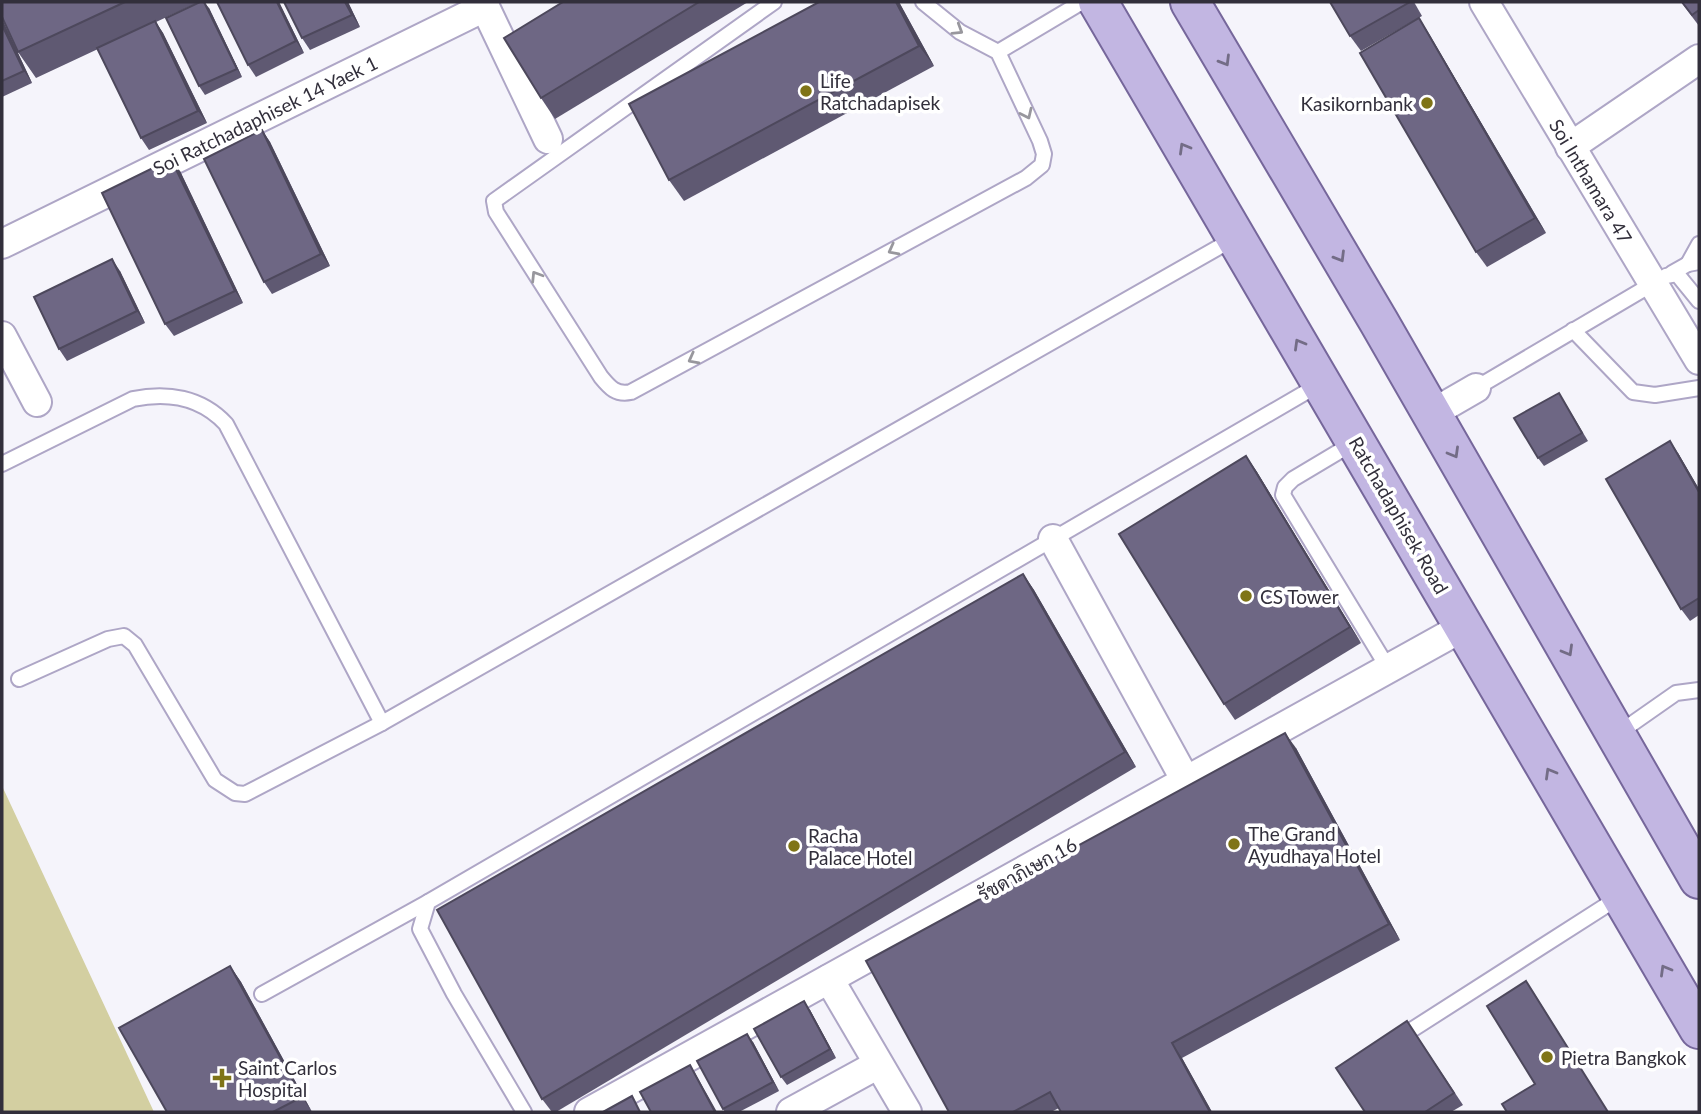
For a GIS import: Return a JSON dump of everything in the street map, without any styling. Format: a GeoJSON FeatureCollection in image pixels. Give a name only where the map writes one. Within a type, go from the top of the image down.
{"type":"FeatureCollection","features":[{"type":"Feature","properties":{"kind":"main road","name":"Ratchadaphisek Road"},"geometry":{"type":"LineString","coordinates":[[1098,2],[1699,1029]]}},
{"type":"Feature","properties":{"kind":"main road"},"geometry":{"type":"LineString","coordinates":[[1190,2],[1432,414],[1699,879]]}},
{"type":"Feature","properties":{"kind":"street","name":"Soi Inthamara 47"},"geometry":{"type":"LineString","coordinates":[[1484,2],[1570,148],[1662,278],[1699,360]]}},
{"type":"Feature","properties":{"kind":"street"},"geometry":{"type":"LineString","coordinates":[[484,4],[548,139]]}},
{"type":"Feature","properties":{"kind":"street","name":"Soi Ratchadaphisek 14 Yaek 1"},"geometry":{"type":"LineString","coordinates":[[2,244],[484,4]]}},
{"type":"Feature","properties":{"kind":"street"},"geometry":{"type":"LineString","coordinates":[[1570,148],[1699,59]]}},
{"type":"Feature","properties":{"kind":"street"},"geometry":{"type":"LineString","coordinates":[[2,336],[37,402]]}},
{"type":"Feature","properties":{"kind":"street"},"geometry":{"type":"LineString","coordinates":[[1432,414],[1476,388]]}},
{"type":"Feature","properties":{"kind":"street"},"geometry":{"type":"LineString","coordinates":[[1053,539],[1186,781]]}},
{"type":"Feature","properties":{"kind":"street","name":"รัชดาภิเษก 16"},"geometry":{"type":"LineString","coordinates":[[589,1112],[1465,626]]}},
{"type":"Feature","properties":{"kind":"street"},"geometry":{"type":"LineString","coordinates":[[829,979],[877,1065],[907,1112]]}},
{"type":"Feature","properties":{"kind":"street"},"geometry":{"type":"LineString","coordinates":[[791,1112],[877,1065]]}},
{"type":"Feature","properties":{"kind":"lane"},"geometry":{"type":"LineString","coordinates":[[774,2],[494,201],[496,212],[601,377],[611,389],[621,394],[631,392],[1035,173],[1042,165],[1044,154],[1040,141],[998,52],[960,32],[923,2]]}},
{"type":"Feature","properties":{"kind":"lane"},"geometry":{"type":"LineString","coordinates":[[998,52],[1082,2]]}},
{"type":"Feature","properties":{"kind":"lane"},"geometry":{"type":"LineString","coordinates":[[19,679],[108,639],[124,636],[135,645],[215,780],[235,793],[245,794],[382,723],[1236,237]]}},
{"type":"Feature","properties":{"kind":"lane"},"geometry":{"type":"LineString","coordinates":[[1476,388],[1662,278],[1693,263],[1699,244]]}},
{"type":"Feature","properties":{"kind":"lane"},"geometry":{"type":"LineString","coordinates":[[1662,278],[1685,281],[1699,301]]}},
{"type":"Feature","properties":{"kind":"lane"},"geometry":{"type":"LineString","coordinates":[[1573,330],[1633,393],[1655,395],[1699,388]]}},
{"type":"Feature","properties":{"kind":"lane"},"geometry":{"type":"LineString","coordinates":[[262,995],[428,902],[1322,383]]}},
{"type":"Feature","properties":{"kind":"lane"},"geometry":{"type":"LineString","coordinates":[[2,464],[133,398],[153,395],[177,397],[215,412],[226,424],[382,723]]}},
{"type":"Feature","properties":{"kind":"lane"},"geometry":{"type":"LineString","coordinates":[[1356,442],[1293,479],[1285,486],[1283,495],[1388,668]]}},
{"type":"Feature","properties":{"kind":"lane"},"geometry":{"type":"LineString","coordinates":[[1616,735],[1676,693],[1699,690]]}},
{"type":"Feature","properties":{"kind":"lane"},"geometry":{"type":"LineString","coordinates":[[1381,1049],[1622,896]]}},
{"type":"Feature","properties":{"kind":"lane"},"geometry":{"type":"LineString","coordinates":[[428,902],[421,929],[454,994],[524,1112]]}},
{"type":"Feature","properties":{"kind":"shaded area"},"geometry":{"type":"Polygon","coordinates":[[[2,785],[3,788],[154,1112],[2,1112],[2,785]]]}},
{"type":"Feature","properties":{"kind":"building"},"geometry":{"type":"Polygon","coordinates":[[[2,2],[125,2],[18,52],[2,17],[2,2]]]}},
{"type":"Feature","properties":{"kind":"building"},"geometry":{"type":"Polygon","coordinates":[[[204,2],[237,69],[199,86],[166,18],[204,2]]]}},
{"type":"Feature","properties":{"kind":"building"},"geometry":{"type":"Polygon","coordinates":[[[217,2],[277,2],[296,41],[248,65],[217,2]]]}},
{"type":"Feature","properties":{"kind":"building"},"geometry":{"type":"Polygon","coordinates":[[[284,2],[345,2],[352,15],[302,38],[284,2]]]}},
{"type":"Feature","properties":{"kind":"building"},"geometry":{"type":"Polygon","coordinates":[[[563,2],[699,2],[541,98],[504,38],[563,2]]]}},
{"type":"Feature","properties":{"kind":"building"},"geometry":{"type":"Polygon","coordinates":[[[819,2],[896,2],[919,46],[669,180],[629,104],[819,2]]]}},
{"type":"Feature","properties":{"kind":"building"},"geometry":{"type":"Polygon","coordinates":[[[1330,2],[1410,2],[1350,36],[1330,2]]]}},
{"type":"Feature","properties":{"kind":"building"},"geometry":{"type":"Polygon","coordinates":[[[1682,2],[1699,2],[1699,10],[1692,15],[1682,2]]]}},
{"type":"Feature","properties":{"kind":"building"},"geometry":{"type":"Polygon","coordinates":[[[1419,18],[1535,218],[1476,252],[1360,53],[1419,18]]]}},
{"type":"Feature","properties":{"kind":"building"},"geometry":{"type":"Polygon","coordinates":[[[155,21],[198,111],[141,138],[97,48],[155,21]]]}},
{"type":"Feature","properties":{"kind":"building"},"geometry":{"type":"Polygon","coordinates":[[[2,25],[24,71],[2,81],[2,25]]]}},
{"type":"Feature","properties":{"kind":"building"},"geometry":{"type":"Polygon","coordinates":[[[262,130],[321,254],[264,282],[204,159],[262,130]]]}},
{"type":"Feature","properties":{"kind":"building"},"geometry":{"type":"Polygon","coordinates":[[[171,159],[235,291],[165,324],[102,193],[171,159]]]}},
{"type":"Feature","properties":{"kind":"building"},"geometry":{"type":"Polygon","coordinates":[[[112,259],[137,311],[59,349],[34,297],[112,259]]]}},
{"type":"Feature","properties":{"kind":"building"},"geometry":{"type":"Polygon","coordinates":[[[1559,393],[1582,433],[1538,458],[1514,418],[1559,393]]]}},
{"type":"Feature","properties":{"kind":"building"},"geometry":{"type":"Polygon","coordinates":[[[1670,441],[1699,492],[1699,598],[1681,609],[1606,479],[1670,441]]]}},
{"type":"Feature","properties":{"kind":"building","name":"CS Tower"},"geometry":{"type":"Polygon","coordinates":[[[1246,456],[1350,627],[1224,704],[1119,534],[1246,456]]]}},
{"type":"Feature","properties":{"kind":"building","name":"Racha Palace Hotel"},"geometry":{"type":"Polygon","coordinates":[[[1023,574],[1125,752],[542,1099],[437,910],[1023,574]]]}},
{"type":"Feature","properties":{"kind":"building","name":"The Grand Ayudhaya Hotel"},"geometry":{"type":"Polygon","coordinates":[[[1285,733],[1389,924],[1172,1043],[1210,1112],[1061,1112],[1050,1092],[1013,1112],[949,1112],[866,961],[1285,733]]]}},
{"type":"Feature","properties":{"kind":"building","name":"Saint Carlos Hospital"},"geometry":{"type":"Polygon","coordinates":[[[230,966],[302,1097],[273,1112],[167,1112],[119,1028],[230,966]]]}},
{"type":"Feature","properties":{"kind":"building","name":"Pietra Bangkok"},"geometry":{"type":"Polygon","coordinates":[[[1526,981],[1608,1112],[1507,1112],[1502,1104],[1535,1084],[1487,1006],[1526,981]]]}},
{"type":"Feature","properties":{"kind":"building"},"geometry":{"type":"Polygon","coordinates":[[[804,1001],[830,1049],[781,1077],[754,1029],[804,1001]]]}},
{"type":"Feature","properties":{"kind":"building"},"geometry":{"type":"Polygon","coordinates":[[[1407,1021],[1454,1093],[1425,1112],[1365,1112],[1336,1068],[1407,1021]]]}},
{"type":"Feature","properties":{"kind":"building"},"geometry":{"type":"Polygon","coordinates":[[[747,1034],[773,1082],[723,1109],[697,1061],[747,1034]]]}},
{"type":"Feature","properties":{"kind":"building"},"geometry":{"type":"Polygon","coordinates":[[[690,1065],[715,1112],[651,1112],[640,1092],[690,1065]]]}},
{"type":"Feature","properties":{"kind":"building"},"geometry":{"type":"Polygon","coordinates":[[[632,1096],[640,1112],[603,1112],[632,1096]]]}},
{"type":"Feature","properties":{"kind":"place","name":"Life Ratchadapisek"},"geometry":{"type":"Point","coordinates":[806,91]}},
{"type":"Feature","properties":{"kind":"place","name":"Kasikornbank"},"geometry":{"type":"Point","coordinates":[1427,103]}},
{"type":"Feature","properties":{"kind":"place","name":"CS Tower"},"geometry":{"type":"Point","coordinates":[1246,596]}},
{"type":"Feature","properties":{"kind":"place","name":"The Grand Ayudhaya Hotel"},"geometry":{"type":"Point","coordinates":[1234,844]}},
{"type":"Feature","properties":{"kind":"place","name":"Racha Palace Hotel"},"geometry":{"type":"Point","coordinates":[794,846]}},
{"type":"Feature","properties":{"kind":"place","name":"Pietra Bangkok"},"geometry":{"type":"Point","coordinates":[1547,1057]}},
{"type":"Feature","properties":{"kind":"place","name":"Saint Carlos Hospital"},"geometry":{"type":"Point","coordinates":[222,1078]}}]}
